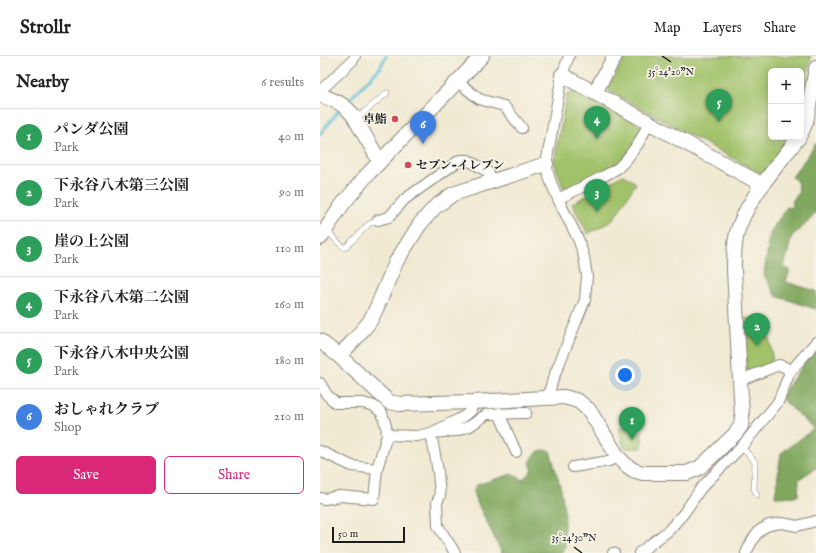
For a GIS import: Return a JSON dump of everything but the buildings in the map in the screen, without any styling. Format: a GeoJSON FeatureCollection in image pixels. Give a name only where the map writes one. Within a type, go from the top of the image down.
{"type":"FeatureCollection","features":[{"type":"Feature","properties":{"kind":"street"},"geometry":{"type":"LineString","coordinates":[[320,91],[353,60],[355,56]]}},
{"type":"Feature","properties":{"kind":"street"},"geometry":{"type":"LineString","coordinates":[[323,232],[358,184],[482,56]]}},
{"type":"Feature","properties":{"kind":"street"},"geometry":{"type":"LineString","coordinates":[[547,399],[553,379],[584,300],[587,276],[584,257],[579,241],[558,199],[550,180],[546,164],[562,75],[569,56]]}},
{"type":"Feature","properties":{"kind":"street"},"geometry":{"type":"LineString","coordinates":[[595,92],[615,56]]}},
{"type":"Feature","properties":{"kind":"street"},"geometry":{"type":"LineString","coordinates":[[804,126],[816,68]]}},
{"type":"Feature","properties":{"kind":"street"},"geometry":{"type":"LineString","coordinates":[[562,75],[763,185]]}},
{"type":"Feature","properties":{"kind":"street"},"geometry":{"type":"LineString","coordinates":[[457,81],[479,99],[504,106],[522,128]]}},
{"type":"Feature","properties":{"kind":"street"},"geometry":{"type":"LineString","coordinates":[[320,95],[344,106],[355,120],[380,162]]}},
{"type":"Feature","properties":{"kind":"street"},"geometry":{"type":"LineString","coordinates":[[558,199],[618,168],[638,144],[649,123]]}},
{"type":"Feature","properties":{"kind":"street"},"geometry":{"type":"LineString","coordinates":[[320,341],[339,356],[389,402],[400,404],[472,402],[564,397],[578,401],[589,410],[618,457],[633,470],[643,473],[687,473],[699,468],[735,434],[740,426],[742,416],[734,270],[735,247],[740,225],[749,206],[763,185],[797,140]]}},
{"type":"Feature","properties":{"kind":"street"},"geometry":{"type":"LineString","coordinates":[[378,220],[389,218],[405,199],[460,160],[468,160],[488,172],[492,181]]}},
{"type":"Feature","properties":{"kind":"street"},"geometry":{"type":"LineString","coordinates":[[339,356],[370,321],[400,256],[420,224],[435,207],[453,194],[546,164]]}},
{"type":"Feature","properties":{"kind":"street"},"geometry":{"type":"LineString","coordinates":[[639,553],[668,531],[684,513],[701,488],[742,446],[778,402],[790,372],[816,342]]}},
{"type":"Feature","properties":{"kind":"street"},"geometry":{"type":"LineString","coordinates":[[740,380],[778,365],[785,367],[790,372]]}},
{"type":"Feature","properties":{"kind":"street"},"geometry":{"type":"LineString","coordinates":[[320,383],[326,395],[336,403],[363,403],[374,406],[382,413],[387,434],[376,469],[374,499],[340,496],[325,499],[320,498]]}},
{"type":"Feature","properties":{"kind":"street"},"geometry":{"type":"LineString","coordinates":[[387,434],[417,436],[431,432],[463,417],[471,411],[472,402]]}},
{"type":"Feature","properties":{"kind":"street"},"geometry":{"type":"LineString","coordinates":[[499,413],[516,452]]}},
{"type":"Feature","properties":{"kind":"street"},"geometry":{"type":"LineString","coordinates":[[431,432],[456,431],[470,426],[487,414],[526,413]]}},
{"type":"Feature","properties":{"kind":"street"},"geometry":{"type":"LineString","coordinates":[[431,432],[438,472],[440,496],[437,502],[438,526],[455,553]]}},
{"type":"Feature","properties":{"kind":"street"},"geometry":{"type":"LineString","coordinates":[[320,451],[352,466],[376,469]]}},
{"type":"Feature","properties":{"kind":"street"},"geometry":{"type":"LineString","coordinates":[[573,467],[609,462],[618,457]]}},
{"type":"Feature","properties":{"kind":"street"},"geometry":{"type":"LineString","coordinates":[[746,553],[753,539],[760,530],[769,525],[782,523],[797,526],[816,521]]}},
{"type":"Feature","properties":{"kind":"lane"},"geometry":{"type":"LineString","coordinates":[[355,120],[387,93]]}},
{"type":"Feature","properties":{"kind":"lane"},"geometry":{"type":"LineString","coordinates":[[323,232],[333,236],[340,245],[345,248],[369,224],[378,220]]}},
{"type":"Feature","properties":{"kind":"lane"},"geometry":{"type":"LineString","coordinates":[[742,446],[756,462],[754,489],[757,495]]}},
{"type":"Feature","properties":{"kind":"green space"},"geometry":{"type":"Polygon","coordinates":[[[626,56],[811,56],[804,92],[804,68],[768,68],[768,140],[788,140],[766,171],[760,173],[609,91],[608,87],[626,56]]]}},
{"type":"Feature","properties":{"kind":"green space"},"geometry":{"type":"Polygon","coordinates":[[[575,91],[643,127],[630,151],[616,166],[570,190],[563,187],[554,161],[567,94],[575,91]]]}},
{"type":"Feature","properties":{"kind":"green space"},"geometry":{"type":"Polygon","coordinates":[[[816,143],[816,212],[809,221],[792,236],[784,267],[790,270],[786,282],[816,291],[816,309],[776,296],[764,275],[767,245],[771,231],[787,207],[790,208],[793,204],[792,202],[799,191],[797,182],[792,177],[816,143]]]}},
{"type":"Feature","properties":{"kind":"green space"},"geometry":{"type":"Polygon","coordinates":[[[623,175],[636,183],[613,220],[588,234],[572,204],[623,175]]]}},
{"type":"Feature","properties":{"kind":"green space"},"geometry":{"type":"Polygon","coordinates":[[[749,318],[768,330],[773,363],[747,371],[742,319],[749,318]]]}},
{"type":"Feature","properties":{"kind":"green space"},"geometry":{"type":"Polygon","coordinates":[[[813,352],[816,353],[816,468],[799,479],[798,496],[775,497],[781,453],[814,429],[780,397],[813,352]]]}},
{"type":"Feature","properties":{"kind":"green space"},"geometry":{"type":"Polygon","coordinates":[[[619,427],[631,427],[642,431],[642,448],[624,448],[619,427]]]}},
{"type":"Feature","properties":{"kind":"green space"},"geometry":{"type":"Polygon","coordinates":[[[539,451],[550,451],[561,489],[565,515],[565,547],[562,553],[502,553],[474,496],[476,485],[512,474],[516,475],[522,480],[530,473],[532,468],[530,463],[532,458],[539,451]]]}},
{"type":"Feature","properties":{"kind":"waterway"},"geometry":{"type":"LineString","coordinates":[[346,103],[380,68],[386,56]]}},
{"type":"Feature","properties":{"kind":"waterway"},"geometry":{"type":"LineString","coordinates":[[320,134],[341,108]]}},
{"type":"Feature","properties":{"kind":"place","name":"卓鮨"},"geometry":{"type":"Point","coordinates":[395,119]}},
{"type":"Feature","properties":{"kind":"place","name":"下永谷八木中央公園"},"geometry":{"type":"Point","coordinates":[719,122]}},
{"type":"Feature","properties":{"kind":"place","name":"下永谷八木第二公園"},"geometry":{"type":"Point","coordinates":[597,139]}},
{"type":"Feature","properties":{"kind":"place","name":"おしゃれクラブ"},"geometry":{"type":"Point","coordinates":[423,144]}},
{"type":"Feature","properties":{"kind":"place","name":"セブン-イレブン"},"geometry":{"type":"Point","coordinates":[408,165]}},
{"type":"Feature","properties":{"kind":"place","name":"崖の上公園"},"geometry":{"type":"Point","coordinates":[597,212]}},
{"type":"Feature","properties":{"kind":"place","name":"下永谷八木第三公園"},"geometry":{"type":"Point","coordinates":[757,346]}},
{"type":"Feature","properties":{"kind":"place","name":"パンダ公園"},"geometry":{"type":"Point","coordinates":[632,440]}}]}
